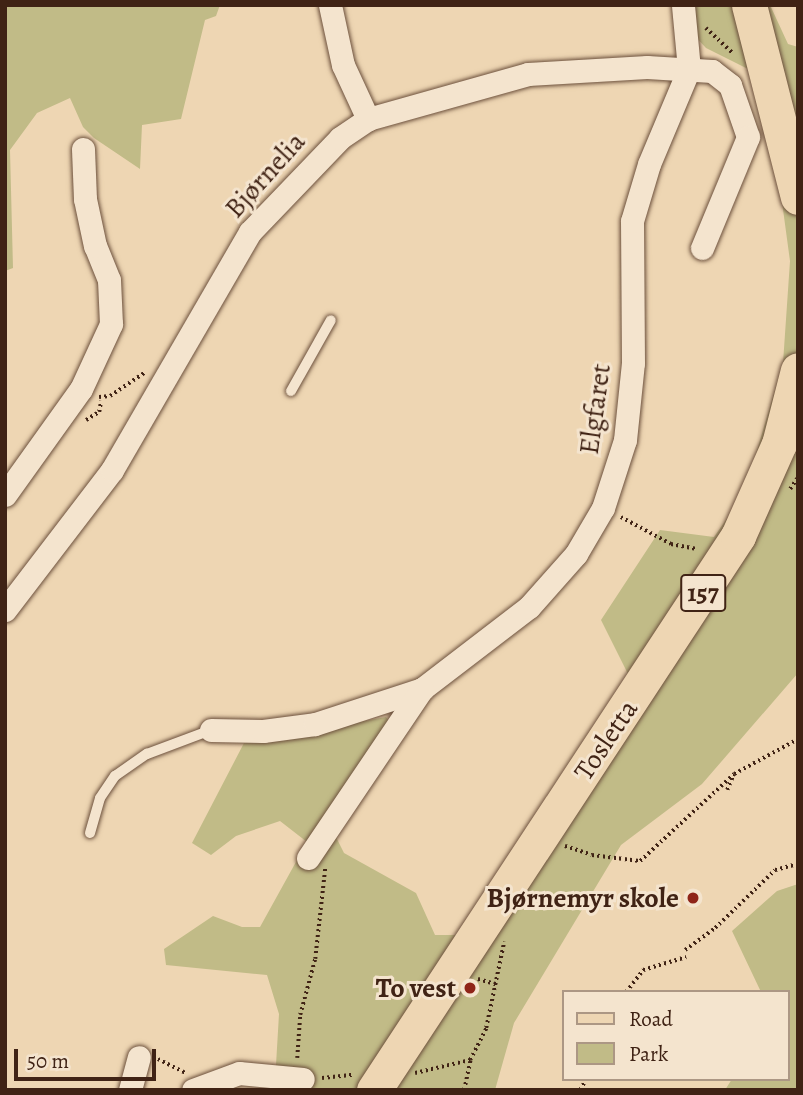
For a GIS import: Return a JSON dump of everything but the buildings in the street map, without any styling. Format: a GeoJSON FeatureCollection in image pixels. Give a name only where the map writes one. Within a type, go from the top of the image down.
{"type":"FeatureCollection","features":[{"type":"Feature","properties":{"kind":"main road"},"geometry":{"type":"LineString","coordinates":[[749,5],[798,197]]}},
{"type":"Feature","properties":{"kind":"main road","name":"Tosletta"},"geometry":{"type":"LineString","coordinates":[[366,1082],[725,558],[779,444],[798,370]]}},
{"type":"Feature","properties":{"kind":"street"},"geometry":{"type":"LineString","coordinates":[[330,5],[343,65],[368,119]]}},
{"type":"Feature","properties":{"kind":"street"},"geometry":{"type":"LineString","coordinates":[[689,69],[692,11]]}},
{"type":"Feature","properties":{"kind":"street","name":"Bjørnelia"},"geometry":{"type":"LineString","coordinates":[[5,610],[106,480],[250,232],[321,156],[368,119],[528,74],[689,69],[712,71],[730,85],[748,137],[702,248]]}},
{"type":"Feature","properties":{"kind":"street","name":"Elgfaret"},"geometry":{"type":"LineString","coordinates":[[212,730],[263,731],[315,724],[422,689],[508,626],[552,584],[603,508],[622,454],[631,405],[632,221],[649,164],[689,69]]}},
{"type":"Feature","properties":{"kind":"street"},"geometry":{"type":"LineString","coordinates":[[5,495],[89,375],[113,310],[109,280],[91,230],[89,156]]}},
{"type":"Feature","properties":{"kind":"street","name":"Elgfaret"},"geometry":{"type":"LineString","coordinates":[[308,858],[422,689]]}},
{"type":"Feature","properties":{"kind":"street"},"geometry":{"type":"LineString","coordinates":[[130,1090],[139,1057]]}},
{"type":"Feature","properties":{"kind":"street"},"geometry":{"type":"LineString","coordinates":[[197,1088],[239,1073],[299,1078]]}},
{"type":"Feature","properties":{"kind":"lane"},"geometry":{"type":"LineString","coordinates":[[292,391],[331,320]]}},
{"type":"Feature","properties":{"kind":"lane","name":"Elgfaret"},"geometry":{"type":"LineString","coordinates":[[90,833],[100,798],[115,776],[147,754],[212,730]]}},
{"type":"Feature","properties":{"kind":"path"},"geometry":{"type":"LineString","coordinates":[[692,11],[719,44],[745,57]]}},
{"type":"Feature","properties":{"kind":"path"},"geometry":{"type":"LineString","coordinates":[[89,375],[98,377],[95,389],[101,400],[138,374],[169,374]]}},
{"type":"Feature","properties":{"kind":"path"},"geometry":{"type":"LineString","coordinates":[[786,495],[798,477]]}},
{"type":"Feature","properties":{"kind":"path"},"geometry":{"type":"LineString","coordinates":[[603,508],[671,544],[725,558]]}},
{"type":"Feature","properties":{"kind":"path"},"geometry":{"type":"LineString","coordinates":[[563,845],[592,855],[640,860],[734,774],[798,739]]}},
{"type":"Feature","properties":{"kind":"path"},"geometry":{"type":"LineString","coordinates":[[727,790],[734,774]]}},
{"type":"Feature","properties":{"kind":"path"},"geometry":{"type":"LineString","coordinates":[[556,855],[570,834]]}},
{"type":"Feature","properties":{"kind":"path"},"geometry":{"type":"LineString","coordinates":[[308,858],[325,869],[316,959],[300,1015],[299,1078],[366,1082]]}},
{"type":"Feature","properties":{"kind":"path"},"geometry":{"type":"LineString","coordinates":[[685,950],[715,928],[775,870],[798,864]]}},
{"type":"Feature","properties":{"kind":"path"},"geometry":{"type":"LineString","coordinates":[[464,1090],[470,1060],[486,1028],[507,934]]}},
{"type":"Feature","properties":{"kind":"path"},"geometry":{"type":"LineString","coordinates":[[628,990],[643,971],[686,957]]}},
{"type":"Feature","properties":{"kind":"path"},"geometry":{"type":"LineString","coordinates":[[474,978],[496,984]]}},
{"type":"Feature","properties":{"kind":"path"},"geometry":{"type":"LineString","coordinates":[[139,1057],[163,1059],[197,1088]]}},
{"type":"Feature","properties":{"kind":"path"},"geometry":{"type":"LineString","coordinates":[[406,1073],[443,1069],[470,1060]]}},
{"type":"Feature","properties":{"kind":"green space"},"geometry":{"type":"Polygon","coordinates":[[[5,5],[220,5],[216,16],[205,20],[181,119],[142,125],[140,169],[94,138],[83,127],[70,98],[37,113],[10,150],[13,268],[5,271],[5,5]]]}},
{"type":"Feature","properties":{"kind":"green space"},"geometry":{"type":"Polygon","coordinates":[[[674,5],[770,5],[788,44],[798,47],[798,673],[702,784],[621,845],[514,1023],[495,1090],[280,1090],[275,1082],[279,1014],[267,975],[166,965],[164,949],[213,916],[242,927],[260,927],[307,842],[280,821],[236,836],[211,855],[192,843],[244,743],[386,717],[391,723],[326,817],[344,853],[416,893],[435,935],[459,935],[628,674],[601,620],[660,530],[714,537],[744,494],[783,363],[790,261],[782,202],[748,69],[706,48],[677,17],[674,5]]]}},
{"type":"Feature","properties":{"kind":"green space"},"geometry":{"type":"Polygon","coordinates":[[[798,884],[798,1090],[725,1090],[731,1081],[789,1081],[789,990],[760,990],[732,931],[777,891],[798,884]]]}},
{"type":"Feature","properties":{"kind":"place","name":"Bjørnemyr skole"},"geometry":{"type":"Point","coordinates":[693,898]}},
{"type":"Feature","properties":{"kind":"place","name":"To vest"},"geometry":{"type":"Point","coordinates":[470,988]}}]}
